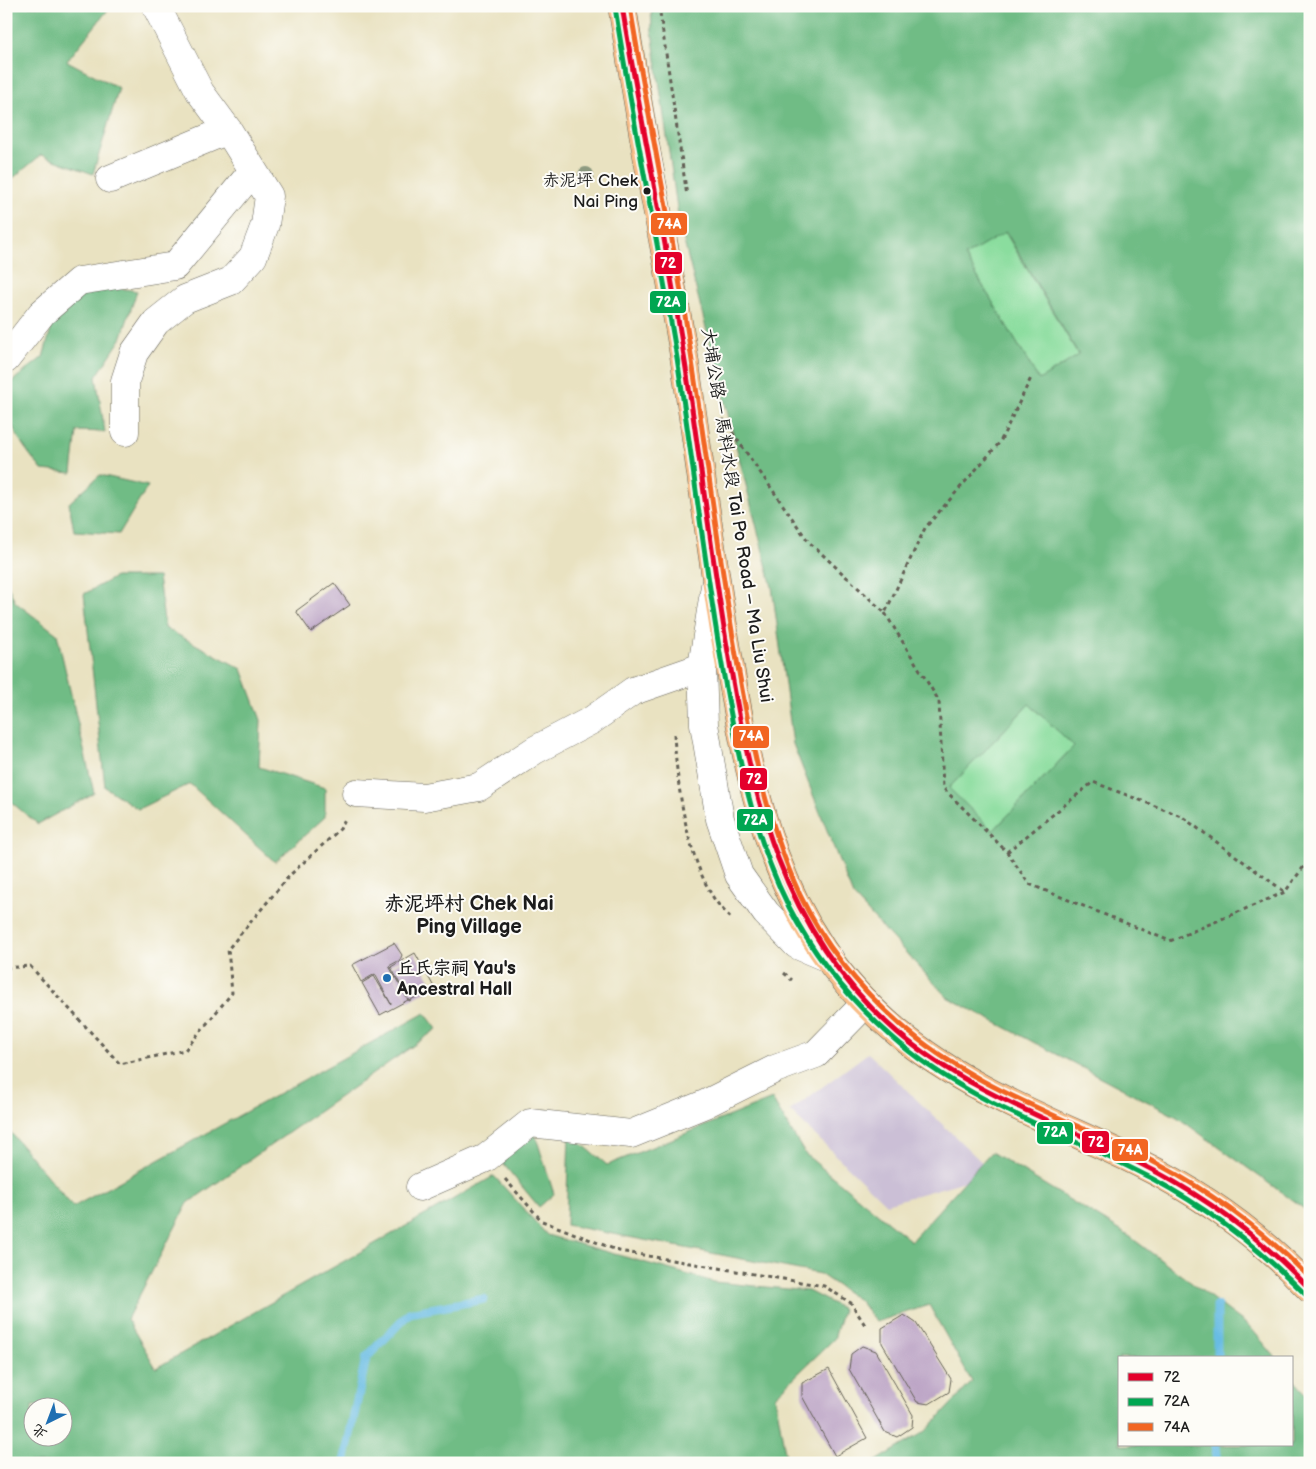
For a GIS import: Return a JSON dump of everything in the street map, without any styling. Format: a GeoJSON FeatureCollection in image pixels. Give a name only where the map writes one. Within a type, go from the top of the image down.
{"type":"FeatureCollection","features":[{"type":"Feature","properties":{"kind":"main road","name":"大埔公路－馬料水段 Tai Po Road – Ma Liu Shui"},"geometry":{"type":"LineString","coordinates":[[622,6],[683,350],[716,582],[744,747],[762,822],[775,860],[798,909],[830,959],[866,1003],[896,1031],[946,1066],[977,1084],[1186,1188],[1232,1218],[1272,1250],[1310,1289]]}},
{"type":"Feature","properties":{"kind":"street"},"geometry":{"type":"LineString","coordinates":[[125,432],[125,381],[134,353],[156,322],[184,299],[231,281],[254,257],[265,225],[269,196],[252,172],[228,130],[200,92],[156,6]]}},
{"type":"Feature","properties":{"kind":"street"},"geometry":{"type":"LineString","coordinates":[[110,179],[228,130]]}},
{"type":"Feature","properties":{"kind":"street"},"geometry":{"type":"LineString","coordinates":[[6,360],[42,313],[79,281],[175,266],[252,172]]}},
{"type":"Feature","properties":{"kind":"street"},"geometry":{"type":"LineString","coordinates":[[716,582],[702,667],[704,724],[710,769],[720,819],[740,875],[766,913],[797,945],[830,959]]}},
{"type":"Feature","properties":{"kind":"street"},"geometry":{"type":"LineString","coordinates":[[356,793],[424,797],[479,787],[535,750],[592,720],[633,691],[702,667]]}},
{"type":"Feature","properties":{"kind":"street"},"geometry":{"type":"LineString","coordinates":[[420,1187],[486,1158],[530,1123],[631,1134],[705,1104],[776,1069],[816,1054],[866,1003]]}},
{"type":"Feature","properties":{"kind":"path"},"geometry":{"type":"LineString","coordinates":[[659,6],[687,201]]}},
{"type":"Feature","properties":{"kind":"path"},"geometry":{"type":"LineString","coordinates":[[1031,378],[1000,442],[926,528],[885,613],[939,701],[943,788],[1007,852],[1029,884],[1170,941],[1285,892],[1310,858]]}},
{"type":"Feature","properties":{"kind":"path","name":"大埔公路－馬料水段 Tai Po Road – Ma Liu Shui"},"geometry":{"type":"LineString","coordinates":[[723,432],[720,414],[808,541],[885,613]]}},
{"type":"Feature","properties":{"kind":"path"},"geometry":{"type":"LineString","coordinates":[[674,726],[683,806],[693,853],[713,896],[735,923]]}},
{"type":"Feature","properties":{"kind":"path"},"geometry":{"type":"LineString","coordinates":[[1007,852],[1093,782],[1181,816],[1285,892]]}},
{"type":"Feature","properties":{"kind":"path"},"geometry":{"type":"LineString","coordinates":[[6,968],[30,966],[120,1064],[186,1050],[232,993],[228,949],[290,875],[340,829],[356,793]]}},
{"type":"Feature","properties":{"kind":"path"},"geometry":{"type":"LineString","coordinates":[[779,968],[792,980]]}},
{"type":"Feature","properties":{"kind":"path"},"geometry":{"type":"LineString","coordinates":[[486,1158],[542,1221],[619,1251],[824,1286],[852,1303],[865,1325]]}},
{"type":"Feature","properties":{"kind":"shaded area"},"geometry":{"type":"Polygon","coordinates":[[[868,1053],[993,1173],[886,1204],[790,1111],[868,1053]]]}},
{"type":"Feature","properties":{"kind":"green space"},"geometry":{"type":"Polygon","coordinates":[[[6,6],[111,6],[67,61],[119,88],[93,174],[41,155],[6,184],[6,6]]]}},
{"type":"Feature","properties":{"kind":"green space"},"geometry":{"type":"Polygon","coordinates":[[[651,6],[1310,6],[1310,1213],[1177,1117],[947,997],[853,896],[793,744],[772,587],[679,222],[652,32],[651,6]],[[1006,232],[965,256],[1039,380],[1079,355],[1006,232]],[[1029,704],[949,788],[993,831],[1074,746],[1029,704]]]}},
{"type":"Feature","properties":{"kind":"green space"},"geometry":{"type":"Polygon","coordinates":[[[1005,232],[1079,356],[1039,380],[965,256],[1005,232]]]}},
{"type":"Feature","properties":{"kind":"green space"},"geometry":{"type":"Polygon","coordinates":[[[99,285],[137,291],[121,339],[96,377],[105,432],[77,431],[72,473],[42,470],[15,432],[11,423],[6,386],[43,357],[56,312],[99,285]]]}},
{"type":"Feature","properties":{"kind":"green space"},"geometry":{"type":"Polygon","coordinates":[[[100,475],[148,486],[119,534],[74,531],[69,503],[100,475]]]}},
{"type":"Feature","properties":{"kind":"green space"},"geometry":{"type":"Polygon","coordinates":[[[115,577],[158,577],[165,628],[242,669],[261,720],[259,767],[325,788],[325,817],[275,862],[190,784],[138,809],[105,787],[84,594],[115,577]]]}},
{"type":"Feature","properties":{"kind":"green space"},"geometry":{"type":"Polygon","coordinates":[[[6,581],[15,602],[57,634],[94,793],[38,824],[6,798],[6,581]]]}},
{"type":"Feature","properties":{"kind":"green space"},"geometry":{"type":"Polygon","coordinates":[[[1029,704],[1074,746],[993,831],[948,789],[1029,704]]]}},
{"type":"Feature","properties":{"kind":"green space"},"geometry":{"type":"Polygon","coordinates":[[[425,1013],[437,1029],[188,1203],[127,1319],[156,1368],[494,1176],[547,1235],[714,1282],[808,1291],[843,1309],[834,1339],[775,1396],[786,1458],[795,1463],[6,1463],[6,1131],[12,1134],[73,1207],[425,1013]]]}},
{"type":"Feature","properties":{"kind":"green space"},"geometry":{"type":"Polygon","coordinates":[[[772,1099],[805,1154],[911,1241],[991,1152],[1129,1236],[1250,1327],[1274,1356],[1118,1356],[1118,1446],[1294,1446],[1294,1380],[1310,1398],[1310,1463],[873,1463],[926,1431],[972,1382],[929,1305],[876,1322],[860,1301],[820,1274],[566,1225],[569,1133],[607,1165],[772,1099]]]}},
{"type":"Feature","properties":{"kind":"green space"},"geometry":{"type":"Polygon","coordinates":[[[535,1134],[554,1194],[539,1207],[500,1160],[535,1134]]]}},
{"type":"Feature","properties":{"kind":"building"},"geometry":{"type":"Polygon","coordinates":[[[334,583],[350,605],[311,632],[296,611],[334,583]]]}},
{"type":"Feature","properties":{"kind":"building","name":"丘氏宗祠 Yau's Ancestral Hall"},"geometry":{"type":"Polygon","coordinates":[[[394,943],[402,955],[400,960],[389,966],[408,1000],[380,1015],[362,983],[374,976],[391,1004],[375,974],[361,982],[352,965],[394,943]]]}},
{"type":"Feature","properties":{"kind":"building"},"geometry":{"type":"Polygon","coordinates":[[[415,953],[434,987],[409,1001],[391,967],[415,953]]]}},
{"type":"Feature","properties":{"kind":"building"},"geometry":{"type":"Polygon","coordinates":[[[904,1315],[916,1323],[951,1379],[949,1392],[929,1404],[917,1402],[882,1343],[882,1328],[904,1315]]]}},
{"type":"Feature","properties":{"kind":"building"},"geometry":{"type":"Polygon","coordinates":[[[862,1346],[876,1351],[913,1415],[912,1427],[897,1437],[885,1432],[849,1369],[851,1354],[862,1346]]]}},
{"type":"Feature","properties":{"kind":"building"},"geometry":{"type":"Polygon","coordinates":[[[829,1369],[867,1438],[835,1456],[802,1396],[802,1383],[829,1369]]]}},
{"type":"Feature","properties":{"kind":"waterway"},"geometry":{"type":"LineString","coordinates":[[344,1463],[366,1358],[409,1313],[484,1299]]}},
{"type":"Feature","properties":{"kind":"waterway"},"geometry":{"type":"LineString","coordinates":[[1217,1306],[1217,1356]]}},
{"type":"Feature","properties":{"kind":"waterway"},"geometry":{"type":"LineString","coordinates":[[1216,1446],[1216,1463]]}},
{"type":"Feature","properties":{"kind":"transit line","name":"72"},"geometry":{"type":"LineString","coordinates":[[622,6],[677,312],[737,706],[761,809],[778,859],[799,906],[825,951],[857,993],[897,1032],[924,1053],[983,1089],[1139,1163],[1186,1189],[1230,1218],[1271,1252],[1310,1289]]}},
{"type":"Feature","properties":{"kind":"transit line","name":"74A"},"geometry":{"type":"LineString","coordinates":[[630,6],[685,316],[724,581],[747,716],[768,807],[777,837],[800,895],[831,948],[857,981],[900,1024],[927,1046],[984,1082],[1140,1155],[1186,1180],[1251,1225],[1310,1278]]}},
{"type":"Feature","properties":{"kind":"transit line","name":"72A"},"geometry":{"type":"LineString","coordinates":[[615,7],[677,358],[710,593],[734,731],[747,792],[765,851],[789,907],[821,960],[847,992],[891,1036],[918,1058],[976,1095],[1133,1169],[1180,1194],[1245,1240],[1305,1294]]}},
{"type":"Feature","properties":{"kind":"place","name":"赤泥坪 Chek Nai Ping"},"geometry":{"type":"Point","coordinates":[647,191]}},
{"type":"Feature","properties":{"kind":"place","name":"丘氏宗祠 Yau's Ancestral Hall"},"geometry":{"type":"Point","coordinates":[387,978]}},
{"type":"Feature","properties":{"kind":"district","name":"赤泥坪村 Chek Nai Ping Village"},"geometry":{"type":"Point","coordinates":[469,916]}}]}
